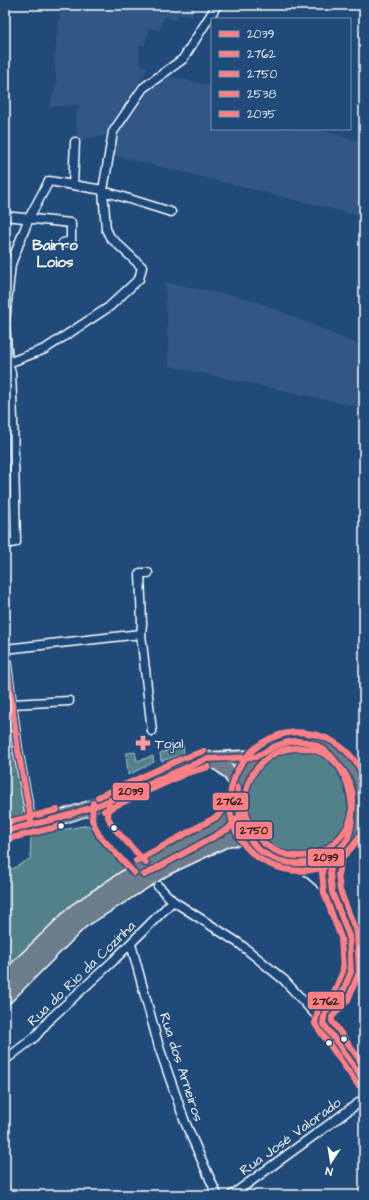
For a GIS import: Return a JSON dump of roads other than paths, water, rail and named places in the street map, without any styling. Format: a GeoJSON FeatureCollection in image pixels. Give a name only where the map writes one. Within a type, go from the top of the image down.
{"type":"FeatureCollection","features":[{"type":"Feature","properties":{"kind":"highway"},"geometry":{"type":"LineString","coordinates":[[346,762],[357,781],[362,807],[355,829],[343,846],[325,858],[301,865],[283,862],[264,853],[248,838],[240,823],[237,807],[238,787],[246,771],[256,757],[275,745],[294,740],[314,742],[331,749],[346,762],[364,771]]}},
{"type":"Feature","properties":{"kind":"highway"},"geometry":{"type":"LineString","coordinates":[[5,980],[76,911],[140,868],[223,822],[237,807]]}},
{"type":"Feature","properties":{"kind":"highway"},"geometry":{"type":"LineString","coordinates":[[5,997],[81,921],[165,868],[229,838],[248,838]]}},
{"type":"Feature","properties":{"kind":"main road"},"geometry":{"type":"LineString","coordinates":[[5,831],[71,815],[101,804],[184,766],[206,759],[256,757]]}},
{"type":"Feature","properties":{"kind":"main road"},"geometry":{"type":"LineString","coordinates":[[206,759],[222,764],[232,774],[238,787]]}},
{"type":"Feature","properties":{"kind":"street"},"geometry":{"type":"LineString","coordinates":[[6,363],[46,349],[109,307],[138,279],[142,267],[110,237],[106,229],[104,191],[113,132],[143,88],[183,59],[217,5]]}},
{"type":"Feature","properties":{"kind":"street"},"geometry":{"type":"LineString","coordinates":[[73,185],[75,142]]}},
{"type":"Feature","properties":{"kind":"street"},"geometry":{"type":"LineString","coordinates":[[5,544],[16,542],[14,419],[10,373],[6,363],[5,323],[11,264],[29,218],[49,182],[104,191],[171,212]]}},
{"type":"Feature","properties":{"kind":"street"},"geometry":{"type":"LineString","coordinates":[[5,216],[71,223],[71,242],[63,243]]}},
{"type":"Feature","properties":{"kind":"street"},"geometry":{"type":"LineString","coordinates":[[148,573],[140,573],[141,634],[152,731]]}},
{"type":"Feature","properties":{"kind":"street"},"geometry":{"type":"LineString","coordinates":[[32,825],[6,676],[5,650],[141,634]]}},
{"type":"Feature","properties":{"kind":"street"},"geometry":{"type":"LineString","coordinates":[[12,704],[69,701]]}},
{"type":"Feature","properties":{"kind":"street"},"geometry":{"type":"LineString","coordinates":[[101,804],[100,818],[106,832],[140,868]]}},
{"type":"Feature","properties":{"kind":"street"},"geometry":{"type":"LineString","coordinates":[[336,851],[330,873],[332,892],[349,936],[351,972],[341,996],[323,1017],[323,1023],[364,1080]]}},
{"type":"Feature","properties":{"kind":"street"},"geometry":{"type":"LineString","coordinates":[[301,865],[332,892]]}},
{"type":"Feature","properties":{"kind":"street"},"geometry":{"type":"LineString","coordinates":[[158,886],[173,901],[240,944],[284,980],[315,1014],[323,1017]]}},
{"type":"Feature","properties":{"kind":"street","name":"Rua do Rio da Cozinha"},"geometry":{"type":"LineString","coordinates":[[5,1060],[35,1037],[50,1019],[131,944],[173,901]]}},
{"type":"Feature","properties":{"kind":"street","name":"Rua dos Arneiros"},"geometry":{"type":"LineString","coordinates":[[131,944],[159,1047],[185,1122],[216,1195]]}},
{"type":"Feature","properties":{"kind":"street","name":"Rua José Valorado"},"geometry":{"type":"LineString","coordinates":[[232,1195],[364,1099]]}},
{"type":"Feature","properties":{"kind":"place","name":"Tojal"},"geometry":{"type":"Point","coordinates":[143,743]}},
{"type":"Feature","properties":{"kind":"district","name":"Bairro Loios"},"geometry":{"type":"Point","coordinates":[55,254]}}]}
